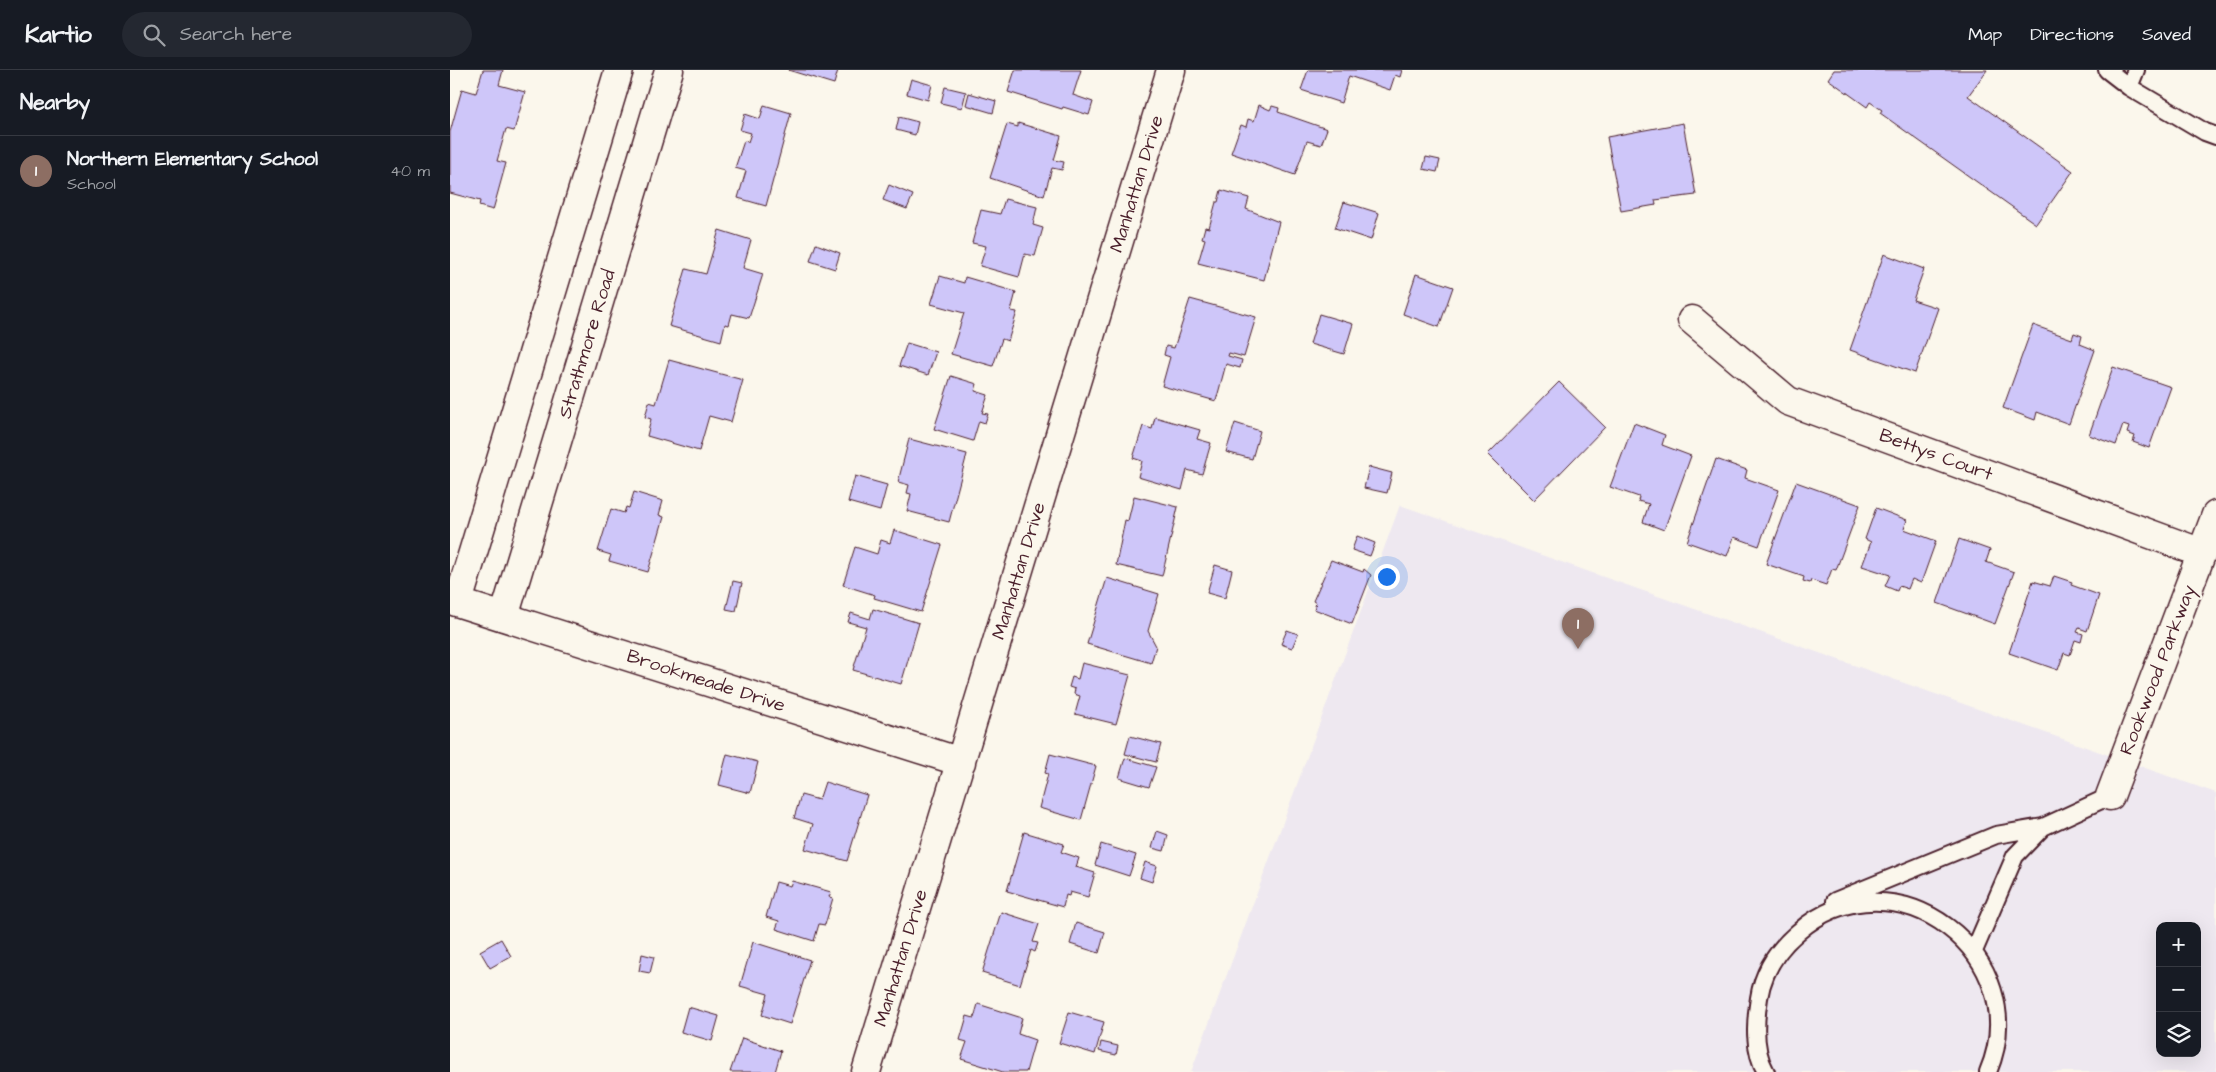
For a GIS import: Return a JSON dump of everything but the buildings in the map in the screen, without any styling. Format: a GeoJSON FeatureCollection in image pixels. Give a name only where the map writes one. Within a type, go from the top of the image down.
{"type":"FeatureCollection","features":[{"type":"Feature","properties":{"kind":"street"},"geometry":{"type":"LineString","coordinates":[[454,601],[619,70]]}},
{"type":"Feature","properties":{"kind":"street","name":"Strathmore Road"},"geometry":{"type":"LineString","coordinates":[[504,617],[669,70]]}},
{"type":"Feature","properties":{"kind":"street","name":"Manhattan Drive"},"geometry":{"type":"LineString","coordinates":[[866,1072],[1171,70]]}},
{"type":"Feature","properties":{"kind":"street","name":"Bettys Court"},"geometry":{"type":"LineString","coordinates":[[1692,320],[1788,401],[2202,553]]}},
{"type":"Feature","properties":{"kind":"street","name":"Rookwood Parkway"},"geometry":{"type":"LineString","coordinates":[[2110,796],[2216,515]]}},
{"type":"Feature","properties":{"kind":"street","name":"Brookmeade Drive"},"geometry":{"type":"LineString","coordinates":[[454,601],[961,762]]}},
{"type":"Feature","properties":{"kind":"lane"},"geometry":{"type":"LineString","coordinates":[[2106,70],[2129,87],[2205,132],[2216,136]]}},
{"type":"Feature","properties":{"kind":"lane"},"geometry":{"type":"LineString","coordinates":[[2129,87],[2136,70]]}},
{"type":"Feature","properties":{"kind":"lane"},"geometry":{"type":"LineString","coordinates":[[1766,1072],[1762,1065],[1754,1023],[1761,982],[1782,946],[1831,903],[1996,835],[2043,826],[2110,796]]}},
{"type":"Feature","properties":{"kind":"lane"},"geometry":{"type":"LineString","coordinates":[[1974,951],[2014,856],[2043,826]]}},
{"type":"Feature","properties":{"kind":"lane"},"geometry":{"type":"LineString","coordinates":[[1813,919],[1846,905],[1882,901],[1917,908],[1948,925],[1974,951],[1993,988],[1998,1030],[1988,1072]]}},
{"type":"Feature","properties":{"kind":"shaded area"},"geometry":{"type":"Polygon","coordinates":[[[1400,505],[2216,793],[2216,1072],[1191,1072],[1400,505]]]}},
{"type":"Feature","properties":{"kind":"place","name":"Northern Elementary School"},"geometry":{"type":"Point","coordinates":[1578,649]}}]}
